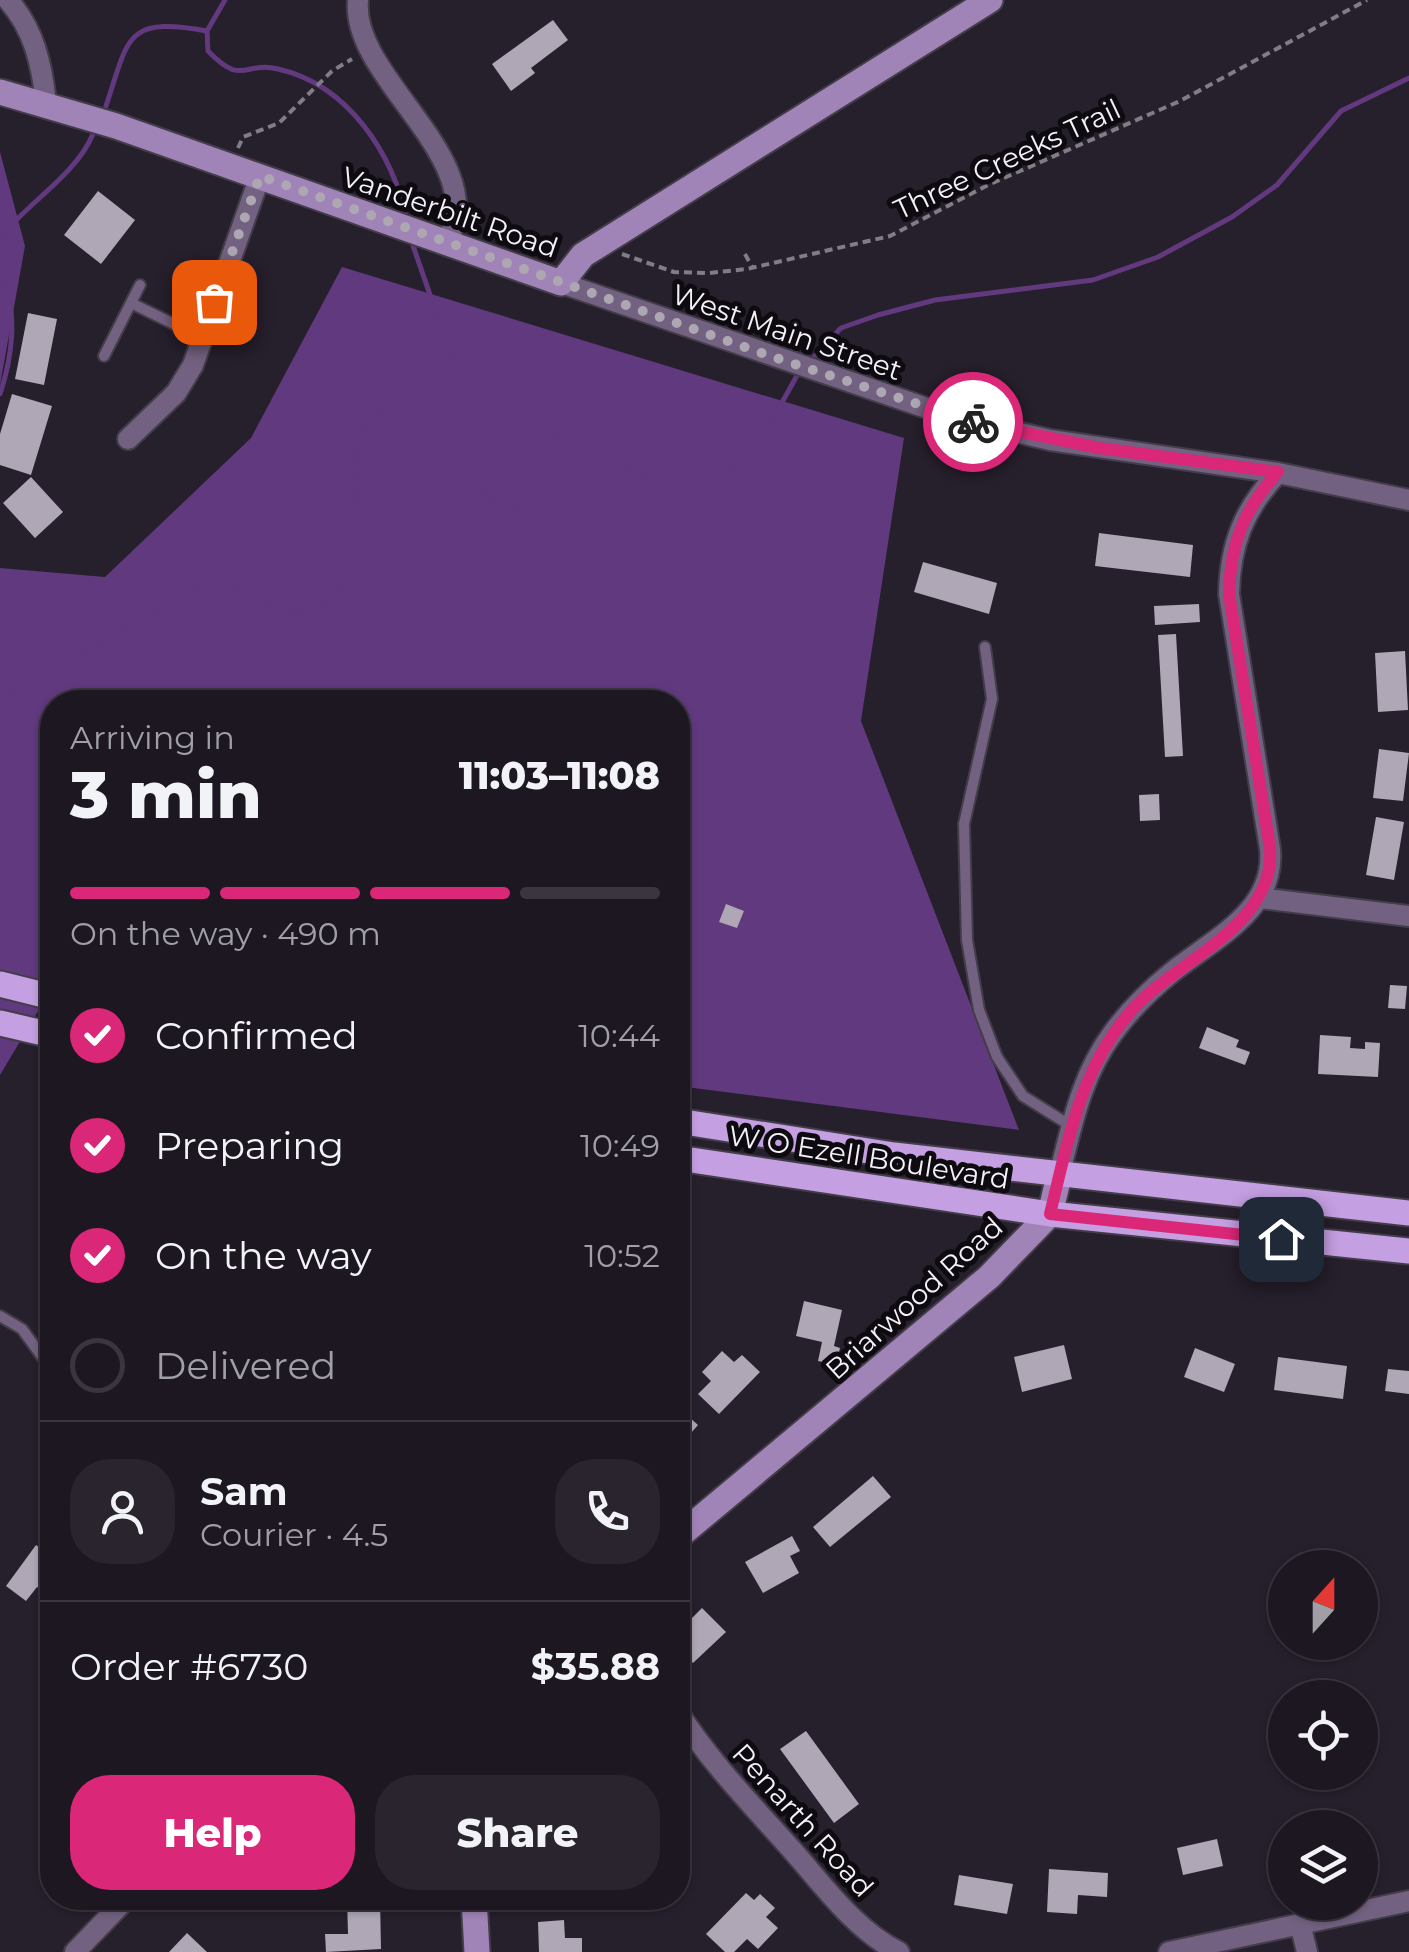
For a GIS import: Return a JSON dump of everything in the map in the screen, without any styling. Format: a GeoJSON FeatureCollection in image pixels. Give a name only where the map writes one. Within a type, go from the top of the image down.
{"type":"FeatureCollection","features":[{"type":"Feature","properties":{"kind":"main road"},"geometry":{"type":"LineString","coordinates":[[0,984],[40,994]]}},
{"type":"Feature","properties":{"kind":"main road"},"geometry":{"type":"LineString","coordinates":[[0,1022],[40,1032]]}},
{"type":"Feature","properties":{"kind":"main road","name":"W O Ezell Boulevard"},"geometry":{"type":"LineString","coordinates":[[690,1123],[1059,1176],[1409,1213]]}},
{"type":"Feature","properties":{"kind":"main road","name":"W O Ezell Boulevard"},"geometry":{"type":"LineString","coordinates":[[690,1160],[1050,1214],[1409,1251]]}},
{"type":"Feature","properties":{"kind":"street"},"geometry":{"type":"LineString","coordinates":[[8,0],[30,31],[46,103]]}},
{"type":"Feature","properties":{"kind":"street"},"geometry":{"type":"LineString","coordinates":[[358,0],[359,28],[370,50],[442,162],[456,216],[444,243]]}},
{"type":"Feature","properties":{"kind":"street","name":"Vanderbilt Road"},"geometry":{"type":"LineString","coordinates":[[0,92],[116,126],[561,284],[595,247],[990,0]]}},
{"type":"Feature","properties":{"kind":"street"},"geometry":{"type":"LineString","coordinates":[[128,438],[186,380],[260,176]]}},
{"type":"Feature","properties":{"kind":"street","name":"West Main Street"},"geometry":{"type":"LineString","coordinates":[[561,284],[953,417],[1050,440],[1278,472],[1409,500]]}},
{"type":"Feature","properties":{"kind":"street"},"geometry":{"type":"LineString","coordinates":[[1050,1214],[1072,1126],[1097,1058],[1131,1011],[1175,970],[1221,937],[1260,898],[1270,874],[1270,848],[1229,594],[1229,566],[1245,514],[1278,472]]}},
{"type":"Feature","properties":{"kind":"street"},"geometry":{"type":"LineString","coordinates":[[1260,898],[1409,916]]}},
{"type":"Feature","properties":{"kind":"street","name":"Briarwood Road"},"geometry":{"type":"LineString","coordinates":[[690,1527],[960,1302],[1050,1214]]}},
{"type":"Feature","properties":{"kind":"street","name":"Penarth Road"},"geometry":{"type":"LineString","coordinates":[[690,1729],[716,1766],[833,1896],[883,1944],[899,1952]]}},
{"type":"Feature","properties":{"kind":"street"},"geometry":{"type":"LineString","coordinates":[[1170,1952],[1409,1901]]}},
{"type":"Feature","properties":{"kind":"street"},"geometry":{"type":"LineString","coordinates":[[76,1952],[116,1910]]}},
{"type":"Feature","properties":{"kind":"street"},"geometry":{"type":"LineString","coordinates":[[475,1910],[477,1952]]}},
{"type":"Feature","properties":{"kind":"street"},"geometry":{"type":"LineString","coordinates":[[1300,1923],[1307,1952]]}},
{"type":"Feature","properties":{"kind":"lane"},"geometry":{"type":"LineString","coordinates":[[104,356],[140,284]]}},
{"type":"Feature","properties":{"kind":"lane"},"geometry":{"type":"LineString","coordinates":[[130,303],[180,327],[205,333]]}},
{"type":"Feature","properties":{"kind":"lane"},"geometry":{"type":"LineString","coordinates":[[984,647],[992,700],[964,824],[967,940],[976,992],[997,1057],[1023,1096],[1072,1126]]}},
{"type":"Feature","properties":{"kind":"lane"},"geometry":{"type":"LineString","coordinates":[[0,1316],[22,1329],[40,1354]]}},
{"type":"Feature","properties":{"kind":"path","name":"Three Creeks Trail"},"geometry":{"type":"LineString","coordinates":[[620,253],[674,272],[752,268],[890,236],[988,185],[1180,101],[1367,0]]}},
{"type":"Feature","properties":{"kind":"path"},"geometry":{"type":"LineString","coordinates":[[236,152],[242,137],[279,123],[332,71],[370,50]]}},
{"type":"Feature","properties":{"kind":"path"},"geometry":{"type":"LineString","coordinates":[[745,254],[752,268]]}},
{"type":"Feature","properties":{"kind":"shaded area"},"geometry":{"type":"Polygon","coordinates":[[[0,152],[25,246],[0,385],[0,152]]]}},
{"type":"Feature","properties":{"kind":"shaded area"},"geometry":{"type":"Polygon","coordinates":[[[342,267],[904,438],[861,721],[1019,1130],[690,1088],[690,690],[40,690],[40,1008],[0,1075],[0,568],[105,577],[251,438],[342,267]]]}},
{"type":"Feature","properties":{"kind":"building"},"geometry":{"type":"Polygon","coordinates":[[[553,20],[568,40],[531,68],[535,73],[511,91],[492,64],[553,20]]]}},
{"type":"Feature","properties":{"kind":"building"},"geometry":{"type":"Polygon","coordinates":[[[98,191],[135,220],[101,264],[64,235],[98,191]]]}},
{"type":"Feature","properties":{"kind":"building"},"geometry":{"type":"Polygon","coordinates":[[[28,313],[57,319],[44,385],[15,379],[28,313]]]}},
{"type":"Feature","properties":{"kind":"building"},"geometry":{"type":"Polygon","coordinates":[[[12,394],[52,406],[31,475],[0,465],[0,434],[12,394]]]}},
{"type":"Feature","properties":{"kind":"building"},"geometry":{"type":"Polygon","coordinates":[[[31,477],[63,512],[35,538],[3,503],[31,477]]]}},
{"type":"Feature","properties":{"kind":"building"},"geometry":{"type":"Polygon","coordinates":[[[1099,533],[1193,545],[1190,577],[1095,566],[1099,533]]]}},
{"type":"Feature","properties":{"kind":"building"},"geometry":{"type":"Polygon","coordinates":[[[923,562],[997,583],[989,614],[914,592],[923,562]]]}},
{"type":"Feature","properties":{"kind":"building"},"geometry":{"type":"Polygon","coordinates":[[[1199,604],[1200,622],[1155,625],[1154,606],[1199,604]]]}},
{"type":"Feature","properties":{"kind":"building"},"geometry":{"type":"Polygon","coordinates":[[[1176,634],[1183,756],[1165,757],[1158,635],[1176,634]]]}},
{"type":"Feature","properties":{"kind":"building"},"geometry":{"type":"Polygon","coordinates":[[[1405,651],[1408,710],[1378,712],[1375,653],[1405,651]]]}},
{"type":"Feature","properties":{"kind":"building"},"geometry":{"type":"Polygon","coordinates":[[[1379,749],[1409,753],[1403,801],[1373,798],[1379,749]]]}},
{"type":"Feature","properties":{"kind":"building"},"geometry":{"type":"Polygon","coordinates":[[[1159,794],[1160,820],[1140,821],[1139,795],[1159,794]]]}},
{"type":"Feature","properties":{"kind":"building"},"geometry":{"type":"Polygon","coordinates":[[[1376,817],[1404,822],[1394,880],[1366,875],[1376,817]]]}},
{"type":"Feature","properties":{"kind":"building"},"geometry":{"type":"Polygon","coordinates":[[[726,904],[744,911],[737,928],[719,922],[726,904]]]}},
{"type":"Feature","properties":{"kind":"building"},"geometry":{"type":"Polygon","coordinates":[[[1390,985],[1407,986],[1405,1009],[1388,1008],[1390,985]]]}},
{"type":"Feature","properties":{"kind":"building"},"geometry":{"type":"Polygon","coordinates":[[[1207,1027],[1239,1040],[1236,1047],[1250,1052],[1245,1065],[1199,1048],[1207,1027]]]}},
{"type":"Feature","properties":{"kind":"building"},"geometry":{"type":"Polygon","coordinates":[[[1320,1035],[1351,1037],[1350,1048],[1365,1049],[1365,1042],[1380,1043],[1378,1077],[1318,1074],[1320,1035]]]}},
{"type":"Feature","properties":{"kind":"building"},"geometry":{"type":"Polygon","coordinates":[[[804,1301],[842,1310],[834,1346],[840,1348],[836,1365],[818,1361],[822,1342],[796,1336],[804,1301]]]}},
{"type":"Feature","properties":{"kind":"building"},"geometry":{"type":"Polygon","coordinates":[[[1064,1345],[1072,1379],[1022,1392],[1014,1357],[1064,1345]]]}},
{"type":"Feature","properties":{"kind":"building"},"geometry":{"type":"Polygon","coordinates":[[[1195,1348],[1235,1364],[1224,1392],[1184,1377],[1195,1348]]]}},
{"type":"Feature","properties":{"kind":"building"},"geometry":{"type":"Polygon","coordinates":[[[722,1351],[734,1362],[742,1355],[760,1372],[719,1414],[698,1394],[711,1381],[702,1372],[722,1351]]]}},
{"type":"Feature","properties":{"kind":"building"},"geometry":{"type":"Polygon","coordinates":[[[1278,1357],[1347,1366],[1343,1399],[1274,1390],[1278,1357]]]}},
{"type":"Feature","properties":{"kind":"building"},"geometry":{"type":"Polygon","coordinates":[[[1388,1369],[1409,1371],[1409,1394],[1385,1391],[1388,1369]]]}},
{"type":"Feature","properties":{"kind":"building"},"geometry":{"type":"Polygon","coordinates":[[[690,1418],[698,1425],[690,1434],[690,1418]]]}},
{"type":"Feature","properties":{"kind":"building"},"geometry":{"type":"Polygon","coordinates":[[[873,1476],[891,1497],[830,1547],[813,1527],[873,1476]]]}},
{"type":"Feature","properties":{"kind":"building"},"geometry":{"type":"Polygon","coordinates":[[[792,1536],[800,1551],[790,1556],[799,1573],[763,1593],[745,1562],[792,1536]]]}},
{"type":"Feature","properties":{"kind":"building"},"geometry":{"type":"Polygon","coordinates":[[[36,1545],[40,1548],[40,1589],[37,1587],[26,1601],[6,1586],[36,1545]]]}},
{"type":"Feature","properties":{"kind":"building"},"geometry":{"type":"Polygon","coordinates":[[[702,1608],[726,1632],[693,1663],[690,1660],[690,1620],[702,1608]]]}},
{"type":"Feature","properties":{"kind":"building"},"geometry":{"type":"Polygon","coordinates":[[[806,1731],[859,1804],[834,1823],[780,1749],[806,1731]]]}},
{"type":"Feature","properties":{"kind":"building"},"geometry":{"type":"Polygon","coordinates":[[[1217,1839],[1223,1866],[1183,1875],[1177,1848],[1217,1839]]]}},
{"type":"Feature","properties":{"kind":"building"},"geometry":{"type":"Polygon","coordinates":[[[1049,1869],[1108,1873],[1107,1897],[1078,1895],[1077,1914],[1047,1912],[1049,1869]]]}},
{"type":"Feature","properties":{"kind":"building"},"geometry":{"type":"Polygon","coordinates":[[[959,1875],[1013,1884],[1007,1914],[954,1905],[959,1875]]]}},
{"type":"Feature","properties":{"kind":"building"},"geometry":{"type":"Polygon","coordinates":[[[746,1893],[754,1900],[760,1894],[775,1908],[766,1917],[778,1928],[758,1949],[747,1939],[734,1952],[725,1952],[706,1934],[746,1893]]]}},
{"type":"Feature","properties":{"kind":"building"},"geometry":{"type":"Polygon","coordinates":[[[347,1910],[380,1910],[381,1949],[326,1952],[325,1934],[348,1934],[347,1910]]]}},
{"type":"Feature","properties":{"kind":"building"},"geometry":{"type":"Polygon","coordinates":[[[564,1920],[565,1938],[582,1938],[582,1952],[539,1952],[538,1922],[564,1920]]]}},
{"type":"Feature","properties":{"kind":"building"},"geometry":{"type":"Polygon","coordinates":[[[187,1933],[207,1952],[169,1952],[187,1933]]]}},
{"type":"Feature","properties":{"kind":"waterway"},"geometry":{"type":"LineString","coordinates":[[225,0],[207,31],[208,51],[236,70],[266,67],[303,77],[347,107],[379,148],[401,197],[407,222]]}},
{"type":"Feature","properties":{"kind":"waterway"},"geometry":{"type":"LineString","coordinates":[[106,106],[126,48],[134,37],[159,27],[207,31]]}},
{"type":"Feature","properties":{"kind":"waterway"},"geometry":{"type":"LineString","coordinates":[[811,360],[841,328],[878,315],[935,300],[1093,280],[1158,257],[1232,217],[1277,185],[1341,111],[1409,78]]}},
{"type":"Feature","properties":{"kind":"waterway"},"geometry":{"type":"LineString","coordinates":[[0,238],[75,163],[93,134]]}},
{"type":"Feature","properties":{"kind":"waterway"},"geometry":{"type":"LineString","coordinates":[[410,237],[456,370],[492,409],[541,441]]}},
{"type":"Feature","properties":{"kind":"waterway"},"geometry":{"type":"LineString","coordinates":[[0,280],[12,321],[0,394]]}},
{"type":"Feature","properties":{"kind":"waterway"},"geometry":{"type":"LineString","coordinates":[[541,441],[547,434],[560,438],[646,476],[676,482],[702,481],[724,472],[759,439],[800,370]]}},
{"type":"Feature","properties":{"kind":"waterway"},"geometry":{"type":"LineString","coordinates":[[0,688],[14,692],[206,582],[223,584],[284,611],[319,607],[339,593],[353,574],[358,549],[355,464],[359,440],[370,421],[391,409],[415,409],[434,420],[492,499],[511,507],[535,503],[541,441]]}},
{"type":"Feature","properties":{"kind":"way so far"},"geometry":{"type":"LineString","coordinates":[[214,302],[260,176],[773,357],[973,422]]}},
{"type":"Feature","properties":{"kind":"route"},"geometry":{"type":"LineString","coordinates":[[973,422],[1050,440],[1278,472],[1245,514],[1229,566],[1229,594],[1270,848],[1270,874],[1252,907],[1217,941],[1152,989],[1112,1034],[1084,1083],[1050,1214],[1281,1239]]}}]}
